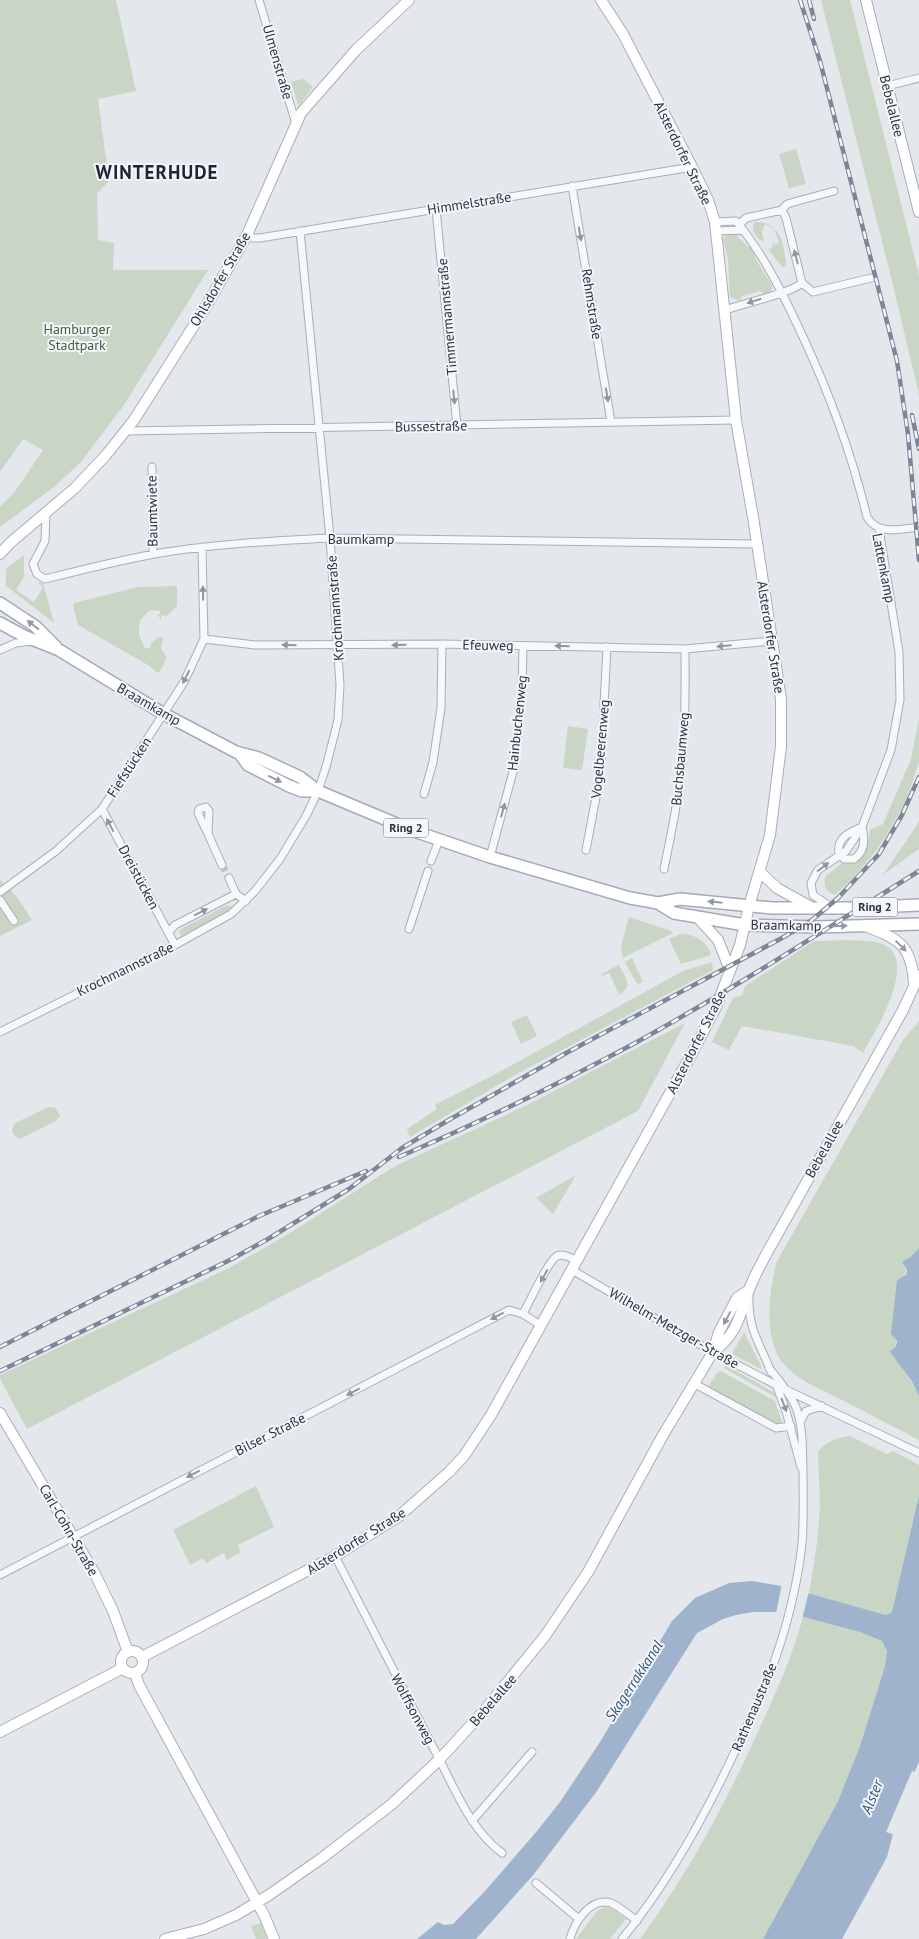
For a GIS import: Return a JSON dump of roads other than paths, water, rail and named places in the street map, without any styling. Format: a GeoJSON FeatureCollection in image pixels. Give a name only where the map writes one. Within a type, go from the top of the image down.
{"type":"FeatureCollection","features":[{"type":"Feature","properties":{"kind":"main road","name":"Braamkamp"},"geometry":{"type":"LineString","coordinates":[[1,602],[36,626],[59,650]]}},
{"type":"Feature","properties":{"kind":"main road","name":"Braamkamp"},"geometry":{"type":"LineString","coordinates":[[0,623],[59,650],[164,714],[240,754],[248,766],[289,786],[302,791],[318,792],[439,840],[490,857],[630,898],[658,903],[680,899],[772,908],[919,905]]}},
{"type":"Feature","properties":{"kind":"main road","name":"Braamkamp"},"geometry":{"type":"LineString","coordinates":[[658,903],[674,913],[745,924],[818,926],[919,924]]}},
{"type":"Feature","properties":{"kind":"street","name":"Ulmenstraße"},"geometry":{"type":"LineString","coordinates":[[259,0],[296,125]]}},
{"type":"Feature","properties":{"kind":"street","name":"Ohlsdorfer Straße"},"geometry":{"type":"LineString","coordinates":[[0,554],[5,545],[75,488],[126,431],[162,377],[247,235],[301,113],[356,50],[408,0]]}},
{"type":"Feature","properties":{"kind":"street","name":"Alsterdorfer Straße"},"geometry":{"type":"LineString","coordinates":[[142,1657],[335,1556],[398,1517],[449,1472],[464,1456],[491,1415],[690,1057],[716,1007],[740,945],[749,906],[770,835],[781,746],[781,699],[736,420],[716,226],[708,200],[692,167],[623,34],[601,0]]}},
{"type":"Feature","properties":{"kind":"street","name":"Bebelallee"},"geometry":{"type":"LineString","coordinates":[[866,0],[919,212]]}},
{"type":"Feature","properties":{"kind":"street"},"geometry":{"type":"LineString","coordinates":[[887,86],[919,78]]}},
{"type":"Feature","properties":{"kind":"street","name":"Himmelstraße"},"geometry":{"type":"LineString","coordinates":[[247,235],[253,238],[260,238],[692,167]]}},
{"type":"Feature","properties":{"kind":"street","name":"Rehmstraße"},"geometry":{"type":"LineString","coordinates":[[572,186],[611,422]]}},
{"type":"Feature","properties":{"kind":"street"},"geometry":{"type":"LineString","coordinates":[[716,226],[741,227],[746,218],[782,210],[787,204],[834,191]]}},
{"type":"Feature","properties":{"kind":"street","name":"Timmermannstraße"},"geometry":{"type":"LineString","coordinates":[[436,209],[457,426]]}},
{"type":"Feature","properties":{"kind":"street"},"geometry":{"type":"LineString","coordinates":[[782,210],[786,218],[802,283],[813,292],[871,278]]}},
{"type":"Feature","properties":{"kind":"street","name":"Lattenkamp"},"geometry":{"type":"LineString","coordinates":[[741,227],[782,292],[823,381],[854,465],[867,517],[871,524],[879,529],[898,639],[900,700],[891,750],[862,827],[850,847],[841,856],[818,870],[810,883],[814,895],[831,908]]}},
{"type":"Feature","properties":{"kind":"street","name":"Krochmannstraße"},"geometry":{"type":"LineString","coordinates":[[0,1032],[175,945],[231,914],[246,901],[280,859],[318,792],[338,720],[340,685],[330,538],[300,231]]}},
{"type":"Feature","properties":{"kind":"street"},"geometry":{"type":"LineString","coordinates":[[725,310],[782,292],[799,286],[802,283]]}},
{"type":"Feature","properties":{"kind":"street","name":"Bussestraße"},"geometry":{"type":"LineString","coordinates":[[126,431],[736,420]]}},
{"type":"Feature","properties":{"kind":"street","name":"Baumtwiete"},"geometry":{"type":"LineString","coordinates":[[152,467],[153,554]]}},
{"type":"Feature","properties":{"kind":"street","name":"Baumkamp"},"geometry":{"type":"LineString","coordinates":[[46,513],[45,541],[33,564],[35,571],[42,579],[153,554],[262,541],[330,538],[756,544]]}},
{"type":"Feature","properties":{"kind":"street"},"geometry":{"type":"LineString","coordinates":[[879,529],[919,528]]}},
{"type":"Feature","properties":{"kind":"street","name":"Fiefstücken"},"geometry":{"type":"LineString","coordinates":[[0,892],[56,852],[102,809],[184,682],[204,639],[202,547]]}},
{"type":"Feature","properties":{"kind":"street","name":"Efeuweg"},"geometry":{"type":"LineString","coordinates":[[204,639],[255,645],[442,644],[685,649],[773,641]]}},
{"type":"Feature","properties":{"kind":"street"},"geometry":{"type":"LineString","coordinates":[[0,650],[16,643],[36,641]]}},
{"type":"Feature","properties":{"kind":"street"},"geometry":{"type":"LineString","coordinates":[[424,794],[433,762],[441,708],[442,644]]}},
{"type":"Feature","properties":{"kind":"street","name":"Hainbuchenweg"},"geometry":{"type":"LineString","coordinates":[[490,857],[514,768],[522,694],[523,646]]}},
{"type":"Feature","properties":{"kind":"street","name":"Vogelbeerenweg"},"geometry":{"type":"LineString","coordinates":[[586,850],[601,763],[607,647]]}},
{"type":"Feature","properties":{"kind":"street","name":"Buchsbaumweg"},"geometry":{"type":"LineString","coordinates":[[664,869],[679,793],[685,712],[685,649]]}},
{"type":"Feature","properties":{"kind":"street","name":"Dreistücken"},"geometry":{"type":"LineString","coordinates":[[102,809],[175,945]]}},
{"type":"Feature","properties":{"kind":"street","name":"Lattenkamp"},"geometry":{"type":"LineString","coordinates":[[841,856],[849,860],[858,856],[864,839],[862,827]]}},
{"type":"Feature","properties":{"kind":"street"},"geometry":{"type":"LineString","coordinates":[[208,834],[222,865]]}},
{"type":"Feature","properties":{"kind":"street"},"geometry":{"type":"LineString","coordinates":[[431,861],[439,840]]}},
{"type":"Feature","properties":{"kind":"street"},"geometry":{"type":"LineString","coordinates":[[409,929],[428,870]]}},
{"type":"Feature","properties":{"kind":"street"},"geometry":{"type":"LineString","coordinates":[[760,872],[777,888],[811,907]]}},
{"type":"Feature","properties":{"kind":"street"},"geometry":{"type":"LineString","coordinates":[[229,878],[236,894],[246,901]]}},
{"type":"Feature","properties":{"kind":"street","name":"Krochmannstraße"},"geometry":{"type":"LineString","coordinates":[[168,932],[175,925],[236,894]]}},
{"type":"Feature","properties":{"kind":"street"},"geometry":{"type":"LineString","coordinates":[[0,900],[14,920]]}},
{"type":"Feature","properties":{"kind":"street"},"geometry":{"type":"LineString","coordinates":[[698,918],[718,940],[730,970]]}},
{"type":"Feature","properties":{"kind":"street"},"geometry":{"type":"LineString","coordinates":[[862,925],[887,935],[899,942],[905,949],[912,965],[916,990]]}},
{"type":"Feature","properties":{"kind":"street","name":"Bebelallee"},"geometry":{"type":"LineString","coordinates":[[165,1939],[204,1929],[236,1915],[258,1902],[349,1838],[392,1804],[440,1759],[510,1681],[547,1633],[592,1565],[663,1436],[713,1352],[727,1341],[735,1329],[749,1290],[786,1217],[916,990],[919,975]]}},
{"type":"Feature","properties":{"kind":"street"},"geometry":{"type":"LineString","coordinates":[[540,1325],[523,1314],[551,1263],[558,1256],[563,1255],[574,1265]]}},
{"type":"Feature","properties":{"kind":"street","name":"Wilhelm-Metzger-Straße"},"geometry":{"type":"LineString","coordinates":[[574,1265],[713,1352],[776,1385],[919,1453]]}},
{"type":"Feature","properties":{"kind":"street","name":"Wilhelm-Metzger-Straße"},"geometry":{"type":"LineString","coordinates":[[749,1290],[750,1321],[776,1385]]}},
{"type":"Feature","properties":{"kind":"street","name":"Bilser Straße"},"geometry":{"type":"LineString","coordinates":[[0,1576],[509,1310],[523,1314]]}},
{"type":"Feature","properties":{"kind":"street","name":"Wilhelm-Metzger-Straße"},"geometry":{"type":"LineString","coordinates":[[769,1368],[787,1390]]}},
{"type":"Feature","properties":{"kind":"street"},"geometry":{"type":"LineString","coordinates":[[695,1384],[772,1427],[779,1429],[791,1426]]}},
{"type":"Feature","properties":{"kind":"street","name":"Rathenaustraße"},"geometry":{"type":"LineString","coordinates":[[776,1385],[791,1426],[803,1472]]}},
{"type":"Feature","properties":{"kind":"street","name":"Rathenaustraße"},"geometry":{"type":"LineString","coordinates":[[622,1939],[637,1921],[682,1854],[716,1792],[768,1680],[787,1617],[798,1570],[805,1500],[804,1456],[800,1422],[796,1407],[787,1390]]}},
{"type":"Feature","properties":{"kind":"street"},"geometry":{"type":"LineString","coordinates":[[800,1422],[806,1412],[822,1406]]}},
{"type":"Feature","properties":{"kind":"street","name":"Carl-Cohn-Straße"},"geometry":{"type":"LineString","coordinates":[[0,1413],[74,1537],[113,1611],[128,1652]]}},
{"type":"Feature","properties":{"kind":"street","name":"Wolffsonweg"},"geometry":{"type":"LineString","coordinates":[[335,1556],[381,1649],[472,1820],[495,1848],[502,1853]]}},
{"type":"Feature","properties":{"kind":"street"},"geometry":{"type":"LineString","coordinates":[[128,1652],[136,1652],[142,1657],[142,1668],[135,1673],[128,1672],[123,1668],[122,1660],[128,1652]]}},
{"type":"Feature","properties":{"kind":"street"},"geometry":{"type":"LineString","coordinates":[[0,1732],[123,1668]]}},
{"type":"Feature","properties":{"kind":"street"},"geometry":{"type":"LineString","coordinates":[[135,1673],[139,1686],[258,1902],[274,1939]]}},
{"type":"Feature","properties":{"kind":"street"},"geometry":{"type":"LineString","coordinates":[[472,1820],[532,1752]]}},
{"type":"Feature","properties":{"kind":"street"},"geometry":{"type":"LineString","coordinates":[[536,1883],[579,1919]]}},
{"type":"Feature","properties":{"kind":"street"},"geometry":{"type":"LineString","coordinates":[[570,1939],[579,1919],[592,1906],[605,1903],[611,1904],[637,1921]]}},
{"type":"Feature","properties":{"kind":"water"},"geometry":{"type":"Polygon","coordinates":[[[919,1248],[919,1396],[911,1380],[890,1352],[896,1346],[897,1341],[891,1334],[897,1280],[906,1275],[907,1270],[902,1262],[919,1248]]]}},
{"type":"Feature","properties":{"kind":"water","name":"Alster"},"geometry":{"type":"Polygon","coordinates":[[[919,1495],[919,1762],[901,1803],[887,1857],[842,1939],[763,1939],[838,1801],[860,1746],[885,1666],[887,1651],[882,1641],[860,1632],[803,1617],[776,1612],[753,1612],[723,1619],[697,1633],[597,1791],[534,1874],[476,1939],[417,1939],[438,1922],[444,1925],[453,1924],[485,1891],[537,1831],[560,1802],[600,1742],[672,1621],[695,1598],[729,1583],[752,1581],[782,1586],[886,1615],[892,1612],[919,1495]]]}},
{"type":"Feature","properties":{"kind":"tunnel"},"geometry":{"type":"LineString","coordinates":[[222,865],[229,878]]}},
{"type":"Feature","properties":{"kind":"railway"},"geometry":{"type":"LineString","coordinates":[[800,0],[820,61],[897,361],[908,434],[919,560]]}},
{"type":"Feature","properties":{"kind":"railway"},"geometry":{"type":"LineString","coordinates":[[809,0],[814,19]]}},
{"type":"Feature","properties":{"kind":"railway"},"geometry":{"type":"LineString","coordinates":[[912,415],[919,449]]}},
{"type":"Feature","properties":{"kind":"railway"},"geometry":{"type":"LineString","coordinates":[[0,1371],[232,1259],[349,1189],[402,1148],[447,1121],[568,1052],[782,938],[812,920],[838,898],[879,854],[902,815],[919,777]]}},
{"type":"Feature","properties":{"kind":"railway"},"geometry":{"type":"LineString","coordinates":[[399,1157],[519,1102],[637,1042],[744,980],[919,871]]}},
{"type":"Feature","properties":{"kind":"railway"},"geometry":{"type":"LineString","coordinates":[[0,1347],[259,1216],[366,1171]]}},
{"type":"Feature","properties":{"kind":"district","name":"WINTERHUDE"},"geometry":{"type":"Point","coordinates":[157,172]}},
{"type":"Feature","properties":{"kind":"park label","name":"Hamburger Stadtpark"},"geometry":{"type":"Point","coordinates":[77,338]}},
{"type":"Feature","properties":{"kind":"water label","name":"Skagerrakkanal"},"geometry":{"type":"Point","coordinates":[634,1681]}}]}
